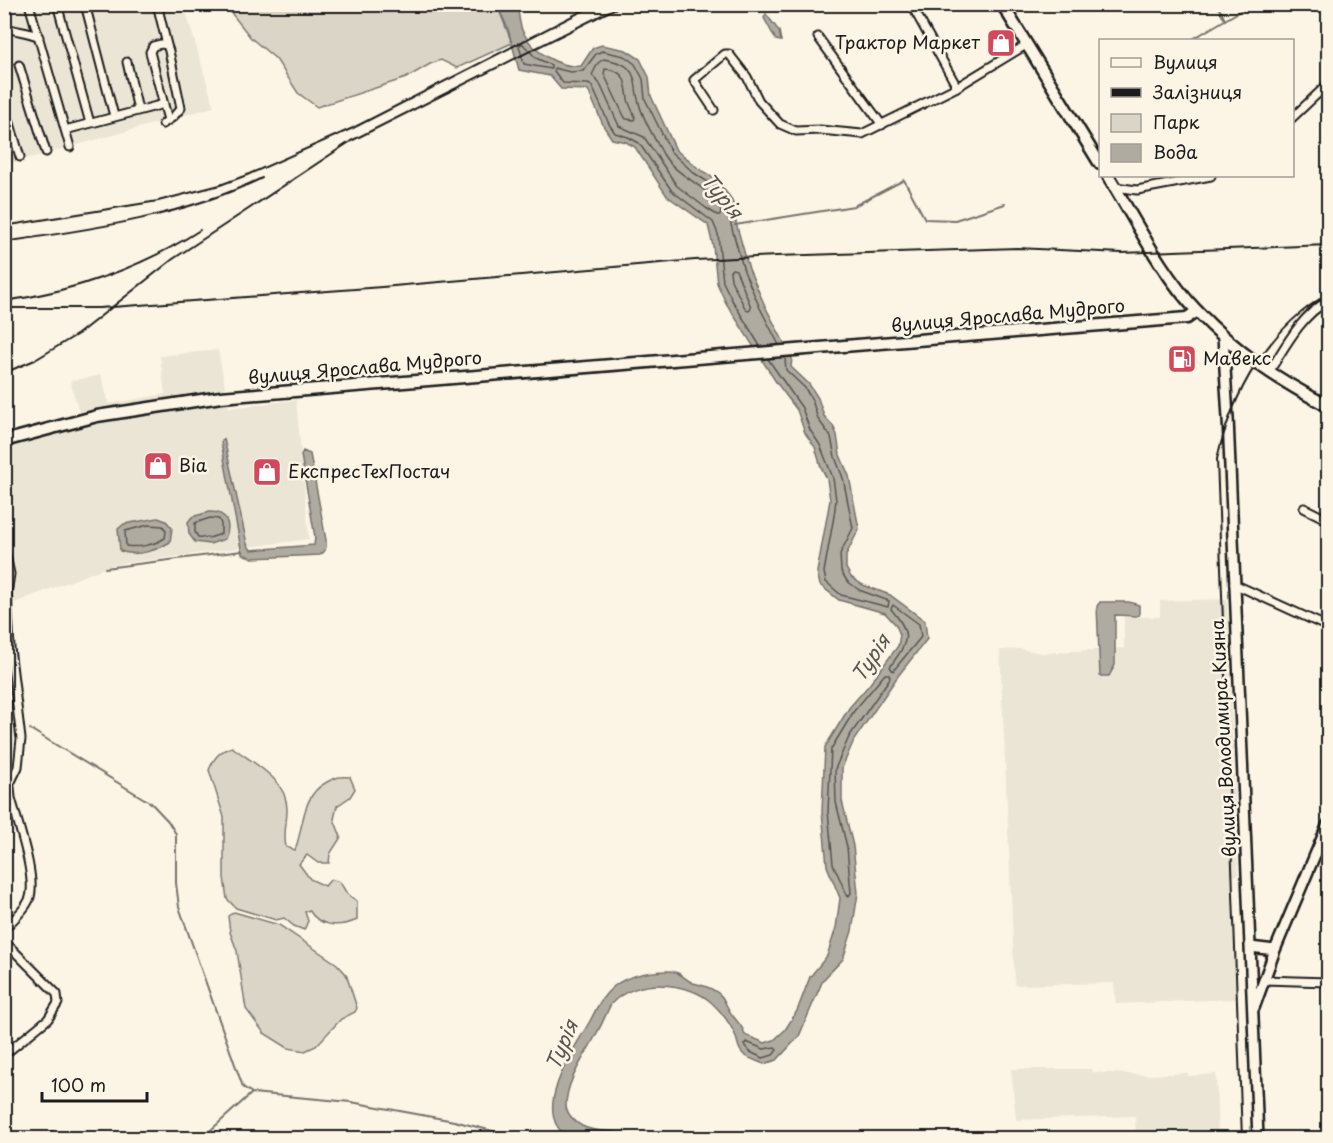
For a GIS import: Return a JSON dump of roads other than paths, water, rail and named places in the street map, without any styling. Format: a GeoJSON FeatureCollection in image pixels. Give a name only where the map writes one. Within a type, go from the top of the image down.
{"type":"FeatureCollection","features":[{"type":"Feature","properties":{"kind":"main road"},"geometry":{"type":"LineString","coordinates":[[1002,4],[1099,161]]}},
{"type":"Feature","properties":{"kind":"main road"},"geometry":{"type":"LineString","coordinates":[[1109,177],[1177,288],[1197,311],[1222,336],[1269,372],[1286,384],[1329,406]]}},
{"type":"Feature","properties":{"kind":"main road","name":"вулиця Ярослава Мудрого"},"geometry":{"type":"LineString","coordinates":[[4,441],[97,416],[221,397],[1187,318],[1197,311]]}},
{"type":"Feature","properties":{"kind":"main road","name":"вулиця Володимира Кияна"},"geometry":{"type":"LineString","coordinates":[[1222,336],[1228,418],[1258,1138]]}},
{"type":"Feature","properties":{"kind":"main road"},"geometry":{"type":"LineString","coordinates":[[1252,1013],[1275,950],[1329,824]]}},
{"type":"Feature","properties":{"kind":"main road"},"geometry":{"type":"LineString","coordinates":[[1250,947],[1275,950]]}},
{"type":"Feature","properties":{"kind":"street"},"geometry":{"type":"LineString","coordinates":[[30,4],[70,147]]}},
{"type":"Feature","properties":{"kind":"street"},"geometry":{"type":"LineString","coordinates":[[57,4],[90,123]]}},
{"type":"Feature","properties":{"kind":"street"},"geometry":{"type":"LineString","coordinates":[[85,4],[114,116]]}},
{"type":"Feature","properties":{"kind":"street"},"geometry":{"type":"LineString","coordinates":[[157,4],[181,101],[182,108],[165,122],[164,104],[150,52],[153,46],[167,45]]}},
{"type":"Feature","properties":{"kind":"street"},"geometry":{"type":"LineString","coordinates":[[911,4],[957,87]]}},
{"type":"Feature","properties":{"kind":"street"},"geometry":{"type":"LineString","coordinates":[[4,27],[29,32],[39,37]]}},
{"type":"Feature","properties":{"kind":"street"},"geometry":{"type":"LineString","coordinates":[[818,37],[882,125]]}},
{"type":"Feature","properties":{"kind":"street"},"geometry":{"type":"LineString","coordinates":[[714,110],[694,81],[725,54],[729,54],[741,67],[764,109],[785,127],[796,131],[820,130],[862,134],[957,87],[1026,45]]}},
{"type":"Feature","properties":{"kind":"street"},"geometry":{"type":"LineString","coordinates":[[127,62],[138,110]]}},
{"type":"Feature","properties":{"kind":"street"},"geometry":{"type":"LineString","coordinates":[[19,65],[46,152]]}},
{"type":"Feature","properties":{"kind":"street"},"geometry":{"type":"LineString","coordinates":[[1294,117],[1329,84]]}},
{"type":"Feature","properties":{"kind":"street"},"geometry":{"type":"LineString","coordinates":[[4,103],[20,157]]}},
{"type":"Feature","properties":{"kind":"street"},"geometry":{"type":"LineString","coordinates":[[65,130],[164,104]]}},
{"type":"Feature","properties":{"kind":"street"},"geometry":{"type":"LineString","coordinates":[[1115,187],[1137,190],[1206,177]]}},
{"type":"Feature","properties":{"kind":"street"},"geometry":{"type":"LineString","coordinates":[[1269,372],[1304,322],[1320,305],[1329,301]]}},
{"type":"Feature","properties":{"kind":"street"},"geometry":{"type":"LineString","coordinates":[[1304,508],[1329,520]]}},
{"type":"Feature","properties":{"kind":"street"},"geometry":{"type":"LineString","coordinates":[[4,546],[10,574],[7,594],[9,640],[21,739],[18,767],[4,796]]}},
{"type":"Feature","properties":{"kind":"street"},"geometry":{"type":"LineString","coordinates":[[1234,584],[1329,627]]}},
{"type":"Feature","properties":{"kind":"street"},"geometry":{"type":"LineString","coordinates":[[4,929],[28,901],[32,890],[31,876],[11,798],[10,784]]}},
{"type":"Feature","properties":{"kind":"street"},"geometry":{"type":"LineString","coordinates":[[4,941],[57,994],[58,1004],[48,1018],[4,1055]]}},
{"type":"Feature","properties":{"kind":"street"},"geometry":{"type":"LineString","coordinates":[[1264,980],[1329,982]]}},
{"type":"Feature","properties":{"kind":"water","name":"Турія"},"geometry":{"type":"Polygon","coordinates":[[[497,5],[517,5],[521,26],[527,39],[540,52],[556,61],[581,66],[593,48],[602,45],[626,50],[640,59],[649,77],[651,96],[676,150],[715,179],[730,197],[737,212],[736,223],[749,269],[792,358],[791,367],[809,384],[818,398],[824,416],[837,435],[840,455],[849,476],[859,529],[846,555],[846,568],[851,577],[863,585],[890,595],[925,621],[927,639],[898,676],[854,740],[842,768],[842,801],[853,846],[858,893],[852,931],[843,959],[823,980],[799,1036],[777,1060],[764,1064],[743,1054],[732,1028],[719,1010],[701,995],[689,990],[675,986],[646,986],[621,996],[611,1004],[573,1077],[567,1096],[566,1109],[577,1123],[589,1129],[623,1133],[636,1138],[587,1139],[563,1133],[555,1122],[553,1108],[555,1093],[567,1061],[609,991],[625,979],[640,974],[676,972],[693,983],[716,992],[722,997],[745,1035],[765,1043],[774,1040],[785,1030],[797,1011],[810,977],[827,956],[836,928],[840,898],[827,866],[822,811],[825,747],[849,708],[898,646],[900,635],[896,625],[885,613],[839,600],[820,585],[817,572],[830,500],[827,479],[815,447],[805,433],[797,410],[776,382],[726,303],[717,283],[708,225],[667,196],[635,147],[612,139],[604,127],[588,90],[561,89],[550,76],[519,70],[508,29],[497,5]]]}},
{"type":"Feature","properties":{"kind":"water"},"geometry":{"type":"Polygon","coordinates":[[[766,14],[779,31],[781,41],[776,40],[764,18],[766,14]]]}},
{"type":"Feature","properties":{"kind":"water"},"geometry":{"type":"Polygon","coordinates":[[[224,439],[247,544],[251,550],[314,545],[315,537],[301,455],[303,451],[310,454],[326,540],[324,552],[320,555],[253,558],[242,554],[221,442],[224,439]]]}},
{"type":"Feature","properties":{"kind":"water"},"geometry":{"type":"Polygon","coordinates":[[[209,512],[220,514],[226,520],[228,528],[225,539],[210,544],[195,542],[189,534],[188,522],[192,517],[209,512]]]}},
{"type":"Feature","properties":{"kind":"water"},"geometry":{"type":"Polygon","coordinates":[[[158,518],[166,521],[172,528],[170,542],[146,552],[120,551],[118,529],[124,524],[158,518]]]}},
{"type":"Feature","properties":{"kind":"water"},"geometry":{"type":"Polygon","coordinates":[[[1100,602],[1129,602],[1139,605],[1139,615],[1115,615],[1115,665],[1109,676],[1100,676],[1097,606],[1100,602]]]}},
{"type":"Feature","properties":{"kind":"waterway"},"geometry":{"type":"LineString","coordinates":[[1217,4],[1225,20]]}},
{"type":"Feature","properties":{"kind":"waterway"},"geometry":{"type":"LineString","coordinates":[[1193,39],[1252,4]]}},
{"type":"Feature","properties":{"kind":"waterway","name":"Турія"},"geometry":{"type":"LineString","coordinates":[[735,225],[854,206],[904,180],[925,219],[955,220],[1005,204]]}},
{"type":"Feature","properties":{"kind":"waterway"},"geometry":{"type":"LineString","coordinates":[[105,568],[242,551]]}},
{"type":"Feature","properties":{"kind":"waterway"},"geometry":{"type":"LineString","coordinates":[[30,729],[151,803],[168,821],[176,834],[176,883],[179,907],[243,1087],[252,1093]]}},
{"type":"Feature","properties":{"kind":"waterway"},"geometry":{"type":"LineString","coordinates":[[202,1138],[252,1093],[351,1102],[454,1121],[520,1138]]}},
{"type":"Feature","properties":{"kind":"railway"},"geometry":{"type":"LineString","coordinates":[[4,226],[158,201],[220,185],[247,175],[353,128],[596,4]]}},
{"type":"Feature","properties":{"kind":"railway"},"geometry":{"type":"LineString","coordinates":[[4,373],[35,360],[78,334],[173,259],[351,141],[624,4]]}},
{"type":"Feature","properties":{"kind":"railway"},"geometry":{"type":"LineString","coordinates":[[4,242],[136,220],[200,203],[262,178]]}},
{"type":"Feature","properties":{"kind":"railway"},"geometry":{"type":"LineString","coordinates":[[4,301],[56,291],[106,276],[155,255],[200,230]]}},
{"type":"Feature","properties":{"kind":"railway"},"geometry":{"type":"LineString","coordinates":[[4,308],[99,308],[695,260],[777,256],[1017,248],[1122,253],[1328,245]]}},
{"type":"Feature","properties":{"kind":"railway"},"geometry":{"type":"LineString","coordinates":[[1242,1138],[1217,459],[1232,411],[1243,387],[1270,344],[1287,325],[1328,294]]}},
{"type":"Feature","properties":{"kind":"place","name":"Трактор Маркет"},"geometry":{"type":"Point","coordinates":[1001,43]}},
{"type":"Feature","properties":{"kind":"place","name":"Мавекс"},"geometry":{"type":"Point","coordinates":[1182,359]}},
{"type":"Feature","properties":{"kind":"place","name":"Віа"},"geometry":{"type":"Point","coordinates":[158,466]}},
{"type":"Feature","properties":{"kind":"place","name":"ЕкспресТехПостач"},"geometry":{"type":"Point","coordinates":[267,472]}}]}
